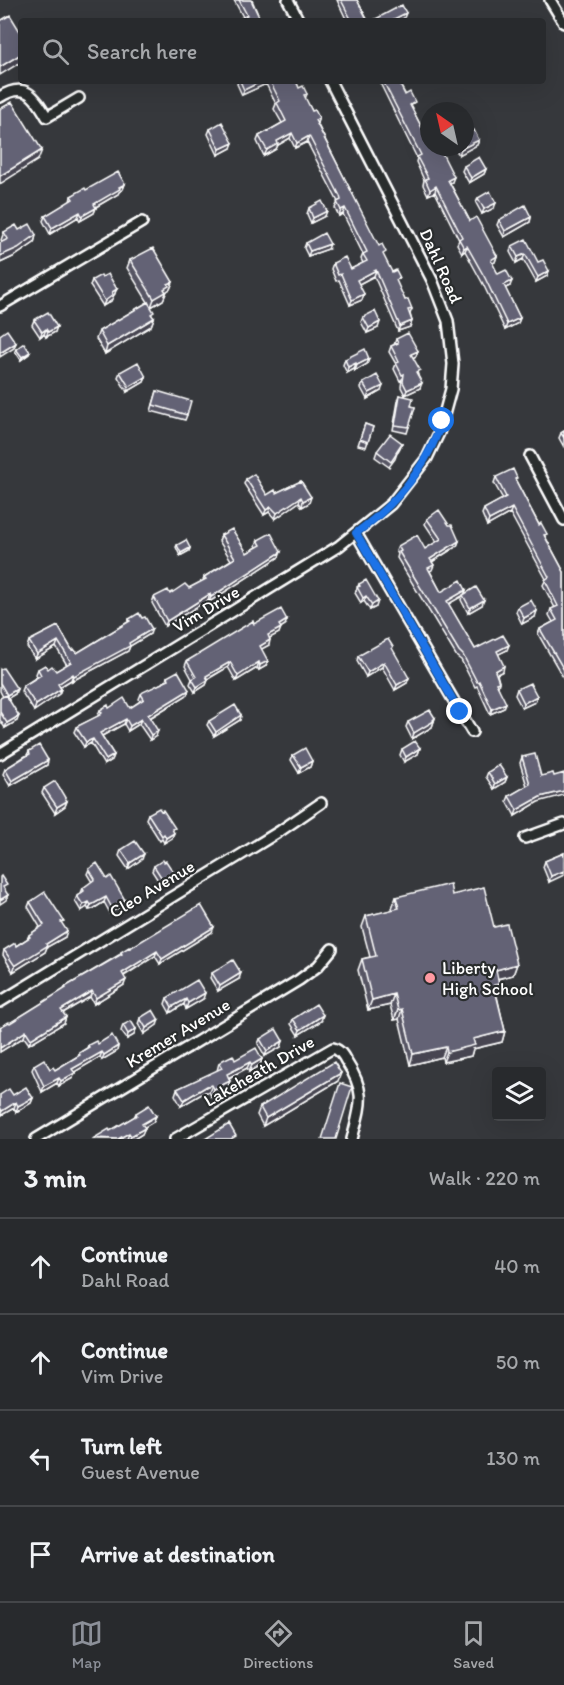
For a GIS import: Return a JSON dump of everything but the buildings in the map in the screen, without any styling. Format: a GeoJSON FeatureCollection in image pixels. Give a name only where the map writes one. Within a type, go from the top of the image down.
{"type":"FeatureCollection","features":[{"type":"Feature","properties":{"kind":"street"},"geometry":{"type":"LineString","coordinates":[[288,0],[297,18]]}},
{"type":"Feature","properties":{"kind":"street"},"geometry":{"type":"LineString","coordinates":[[550,0],[564,23]]}},
{"type":"Feature","properties":{"kind":"street","name":"Dahl Road"},"geometry":{"type":"LineString","coordinates":[[332,84],[432,280],[448,321],[453,364],[451,389],[439,433],[415,475]]}},
{"type":"Feature","properties":{"kind":"street"},"geometry":{"type":"LineString","coordinates":[[0,97],[8,92],[23,91],[36,99],[47,117],[79,98]]}},
{"type":"Feature","properties":{"kind":"street"},"geometry":{"type":"LineString","coordinates":[[0,306],[142,222]]}},
{"type":"Feature","properties":{"kind":"street"},"geometry":{"type":"LineString","coordinates":[[530,456],[564,520]]}},
{"type":"Feature","properties":{"kind":"street","name":"Vim Drive"},"geometry":{"type":"LineString","coordinates":[[0,753],[294,575],[356,533],[391,504],[415,475]]}},
{"type":"Feature","properties":{"kind":"street"},"geometry":{"type":"LineString","coordinates":[[356,533],[472,732]]}},
{"type":"Feature","properties":{"kind":"street","name":"Cleo Avenue"},"geometry":{"type":"LineString","coordinates":[[0,1002],[280,831],[321,803]]}},
{"type":"Feature","properties":{"kind":"street"},"geometry":{"type":"LineString","coordinates":[[525,838],[564,824]]}},
{"type":"Feature","properties":{"kind":"street","name":"Kremer Avenue"},"geometry":{"type":"LineString","coordinates":[[36,1139],[299,980],[318,966],[332,949]]}},
{"type":"Feature","properties":{"kind":"street","name":"Lakeheath Drive"},"geometry":{"type":"LineString","coordinates":[[175,1139],[333,1048],[341,1053],[357,1078],[361,1092],[361,1104],[352,1139]]}},
{"type":"Feature","properties":{"kind":"place","name":"Liberty High School"},"geometry":{"type":"Point","coordinates":[430,978]}},
{"type":"Feature","properties":{"kind":"route"},"geometry":{"type":"LineString","coordinates":[[442,421],[439,433],[411,481],[391,504],[356,533],[460,712]]}}]}
